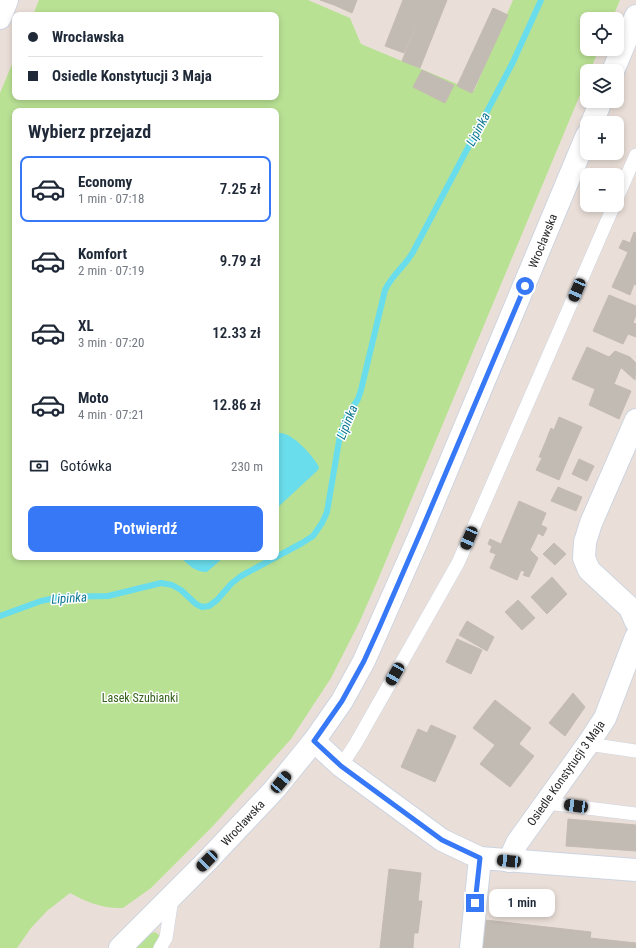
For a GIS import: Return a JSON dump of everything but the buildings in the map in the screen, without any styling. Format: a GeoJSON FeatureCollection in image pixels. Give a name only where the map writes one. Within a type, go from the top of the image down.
{"type":"FeatureCollection","features":[{"type":"Feature","properties":{"kind":"street"},"geometry":{"type":"LineString","coordinates":[[0,18],[7,0]]}},
{"type":"Feature","properties":{"kind":"street"},"geometry":{"type":"LineString","coordinates":[[616,64],[636,16]]}},
{"type":"Feature","properties":{"kind":"street","name":"Wrocławska"},"geometry":{"type":"LineString","coordinates":[[120,948],[207,861],[274,790],[314,741],[342,701],[364,661],[420,534],[580,152]]}},
{"type":"Feature","properties":{"kind":"street"},"geometry":{"type":"LineString","coordinates":[[636,420],[592,523],[585,542],[584,558],[589,570],[630,608],[636,622]]}},
{"type":"Feature","properties":{"kind":"street","name":"Osiedle Konstytucji 3 Maja"},"geometry":{"type":"LineString","coordinates":[[509,861],[517,843],[605,718],[636,637]]}},
{"type":"Feature","properties":{"kind":"street"},"geometry":{"type":"LineString","coordinates":[[314,741],[341,766],[442,840],[480,858],[636,870]]}},
{"type":"Feature","properties":{"kind":"street"},"geometry":{"type":"LineString","coordinates":[[471,948],[480,858]]}},
{"type":"Feature","properties":{"kind":"lane"},"geometry":{"type":"LineString","coordinates":[[624,182],[636,155]]}},
{"type":"Feature","properties":{"kind":"lane"},"geometry":{"type":"LineString","coordinates":[[341,766],[356,744],[458,563],[611,212]]}},
{"type":"Feature","properties":{"kind":"lane"},"geometry":{"type":"LineString","coordinates":[[588,744],[636,751]]}},
{"type":"Feature","properties":{"kind":"lane"},"geometry":{"type":"LineString","coordinates":[[547,802],[636,814]]}},
{"type":"Feature","properties":{"kind":"lane"},"geometry":{"type":"LineString","coordinates":[[160,948],[166,938],[172,896]]}},
{"type":"Feature","properties":{"kind":"green space","name":"Lasek Szubianki"},"geometry":{"type":"Polygon","coordinates":[[[39,0],[308,0],[350,18],[361,44],[474,91],[513,0],[620,0],[615,12],[580,12],[580,56],[596,56],[593,64],[580,64],[580,95],[377,582],[359,623],[331,678],[291,739],[213,826],[151,888],[123,908],[95,904],[70,893],[47,911],[31,928],[17,948],[0,948],[0,93],[12,64],[12,100],[279,100],[279,12],[34,12],[39,0]]]}},
{"type":"Feature","properties":{"kind":"green space"},"geometry":{"type":"Polygon","coordinates":[[[155,932],[159,935],[153,948],[135,948],[149,934],[155,932]]]}},
{"type":"Feature","properties":{"kind":"water"},"geometry":{"type":"Polygon","coordinates":[[[279,433],[285,434],[296,441],[307,451],[319,467],[318,470],[279,506],[279,433]]]}},
{"type":"Feature","properties":{"kind":"water"},"geometry":{"type":"Polygon","coordinates":[[[183,560],[221,560],[207,572],[199,571],[183,560]]]}},
{"type":"Feature","properties":{"kind":"waterway","name":"Lipinka"},"geometry":{"type":"LineString","coordinates":[[279,555],[313,536],[322,523],[327,512],[340,435],[347,416],[358,399],[361,390],[385,290],[413,252],[513,62],[541,0]]}},
{"type":"Feature","properties":{"kind":"waterway","name":"Lipinka"},"geometry":{"type":"LineString","coordinates":[[0,616],[41,601],[60,597],[108,596],[161,583],[172,585],[181,590],[196,604],[202,607],[209,606],[241,576],[271,560]]}},
{"type":"Feature","properties":{"kind":"route"},"geometry":{"type":"LineString","coordinates":[[475,903],[480,858],[442,840],[341,766],[314,741],[342,701],[364,661],[422,529],[525,286]]}}]}
